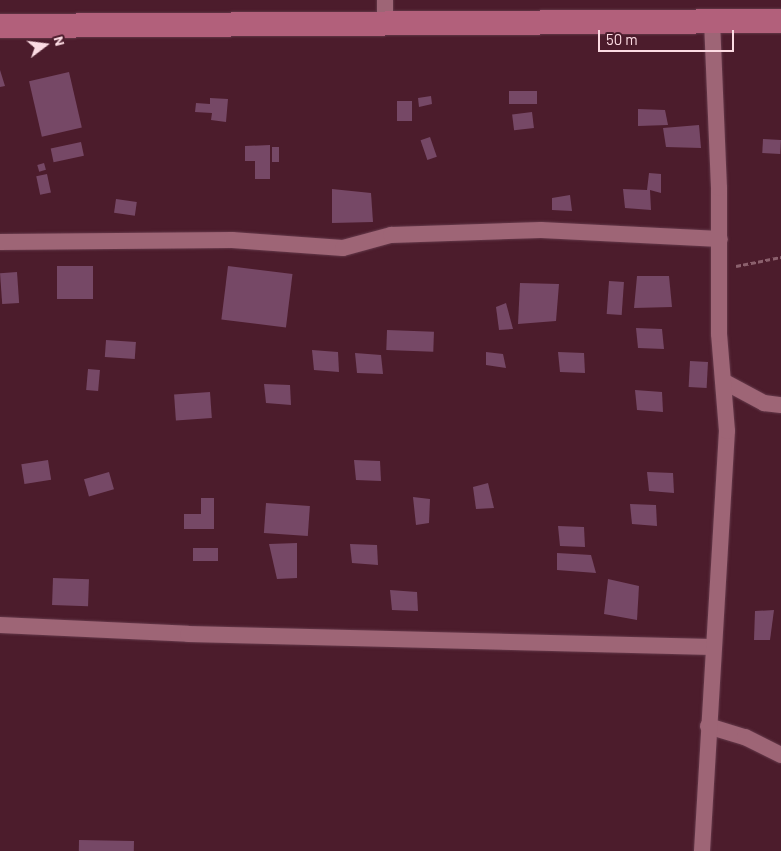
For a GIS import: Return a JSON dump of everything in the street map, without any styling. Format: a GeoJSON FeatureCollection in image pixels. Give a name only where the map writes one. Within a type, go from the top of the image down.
{"type":"FeatureCollection","features":[{"type":"Feature","properties":{"kind":"main road"},"geometry":{"type":"LineString","coordinates":[[0,26],[781,21]]}},
{"type":"Feature","properties":{"kind":"street"},"geometry":{"type":"LineString","coordinates":[[385,0],[385,23]]}},
{"type":"Feature","properties":{"kind":"street"},"geometry":{"type":"LineString","coordinates":[[702,851],[712,647],[727,431],[718,270],[720,239],[716,60],[712,21]]}},
{"type":"Feature","properties":{"kind":"street"},"geometry":{"type":"LineString","coordinates":[[0,242],[232,240],[343,248],[391,235],[541,230],[720,239]]}},
{"type":"Feature","properties":{"kind":"street"},"geometry":{"type":"LineString","coordinates":[[723,381],[764,404],[781,405]]}},
{"type":"Feature","properties":{"kind":"street"},"geometry":{"type":"LineString","coordinates":[[0,625],[188,634],[712,647]]}},
{"type":"Feature","properties":{"kind":"street"},"geometry":{"type":"LineString","coordinates":[[708,726],[745,736],[781,755]]}},
{"type":"Feature","properties":{"kind":"path"},"geometry":{"type":"LineString","coordinates":[[718,270],[781,257]]}},
{"type":"Feature","properties":{"kind":"building"},"geometry":{"type":"Polygon","coordinates":[[[0,70],[5,86],[0,87],[0,70]]]}},
{"type":"Feature","properties":{"kind":"building"},"geometry":{"type":"Polygon","coordinates":[[[69,72],[82,128],[42,137],[29,81],[69,72]]]}},
{"type":"Feature","properties":{"kind":"building"},"geometry":{"type":"Polygon","coordinates":[[[509,91],[537,91],[537,104],[509,104],[509,91]]]}},
{"type":"Feature","properties":{"kind":"building"},"geometry":{"type":"Polygon","coordinates":[[[431,96],[432,104],[419,107],[418,98],[431,96]]]}},
{"type":"Feature","properties":{"kind":"building"},"geometry":{"type":"Polygon","coordinates":[[[210,98],[228,99],[226,122],[211,120],[212,113],[195,112],[196,103],[210,104],[210,98]]]}},
{"type":"Feature","properties":{"kind":"building"},"geometry":{"type":"Polygon","coordinates":[[[397,101],[412,101],[412,121],[397,121],[397,101]]]}},
{"type":"Feature","properties":{"kind":"building"},"geometry":{"type":"Polygon","coordinates":[[[638,109],[665,110],[668,125],[638,126],[638,109]]]}},
{"type":"Feature","properties":{"kind":"building"},"geometry":{"type":"Polygon","coordinates":[[[532,112],[534,128],[514,130],[512,114],[532,112]]]}},
{"type":"Feature","properties":{"kind":"building"},"geometry":{"type":"Polygon","coordinates":[[[699,125],[701,148],[666,147],[663,128],[699,125]]]}},
{"type":"Feature","properties":{"kind":"building"},"geometry":{"type":"Polygon","coordinates":[[[430,137],[437,157],[427,160],[421,140],[430,137]]]}},
{"type":"Feature","properties":{"kind":"building"},"geometry":{"type":"Polygon","coordinates":[[[763,139],[781,140],[780,154],[762,153],[763,139]]]}},
{"type":"Feature","properties":{"kind":"building"},"geometry":{"type":"Polygon","coordinates":[[[81,142],[84,156],[54,162],[51,148],[81,142]]]}},
{"type":"Feature","properties":{"kind":"building"},"geometry":{"type":"Polygon","coordinates":[[[270,145],[270,179],[255,179],[255,161],[245,161],[245,146],[270,145]]]}},
{"type":"Feature","properties":{"kind":"building"},"geometry":{"type":"Polygon","coordinates":[[[272,147],[279,147],[279,162],[272,162],[272,147]]]}},
{"type":"Feature","properties":{"kind":"building"},"geometry":{"type":"Polygon","coordinates":[[[44,163],[46,170],[39,172],[37,165],[44,163]]]}},
{"type":"Feature","properties":{"kind":"building"},"geometry":{"type":"Polygon","coordinates":[[[649,173],[661,174],[661,193],[650,190],[651,210],[625,208],[623,189],[647,190],[649,173]]]}},
{"type":"Feature","properties":{"kind":"building"},"geometry":{"type":"Polygon","coordinates":[[[47,174],[51,193],[40,195],[36,176],[47,174]]]}},
{"type":"Feature","properties":{"kind":"building"},"geometry":{"type":"Polygon","coordinates":[[[332,189],[371,193],[373,222],[332,223],[332,189]]]}},
{"type":"Feature","properties":{"kind":"building"},"geometry":{"type":"Polygon","coordinates":[[[570,195],[572,211],[552,210],[552,198],[570,195]]]}},
{"type":"Feature","properties":{"kind":"building"},"geometry":{"type":"Polygon","coordinates":[[[116,199],[137,202],[135,216],[114,213],[116,199]]]}},
{"type":"Feature","properties":{"kind":"building"},"geometry":{"type":"Polygon","coordinates":[[[57,266],[93,266],[93,299],[57,299],[57,266]]]}},
{"type":"Feature","properties":{"kind":"building"},"geometry":{"type":"Polygon","coordinates":[[[228,266],[293,274],[286,328],[221,320],[228,266]]]}},
{"type":"Feature","properties":{"kind":"building"},"geometry":{"type":"Polygon","coordinates":[[[17,272],[19,303],[2,304],[0,273],[17,272]]]}},
{"type":"Feature","properties":{"kind":"building"},"geometry":{"type":"Polygon","coordinates":[[[637,276],[669,276],[672,307],[634,308],[637,276]]]}},
{"type":"Feature","properties":{"kind":"building"},"geometry":{"type":"Polygon","coordinates":[[[609,281],[624,282],[622,315],[607,314],[609,281]]]}},
{"type":"Feature","properties":{"kind":"building"},"geometry":{"type":"Polygon","coordinates":[[[520,283],[559,284],[556,321],[518,324],[520,283]]]}},
{"type":"Feature","properties":{"kind":"building"},"geometry":{"type":"Polygon","coordinates":[[[506,303],[513,329],[499,330],[496,307],[506,303]]]}},
{"type":"Feature","properties":{"kind":"building"},"geometry":{"type":"Polygon","coordinates":[[[636,328],[662,329],[664,349],[638,348],[636,328]]]}},
{"type":"Feature","properties":{"kind":"building"},"geometry":{"type":"Polygon","coordinates":[[[387,330],[434,332],[433,352],[386,350],[387,330]]]}},
{"type":"Feature","properties":{"kind":"building"},"geometry":{"type":"Polygon","coordinates":[[[106,340],[136,342],[135,359],[105,357],[106,340]]]}},
{"type":"Feature","properties":{"kind":"building"},"geometry":{"type":"Polygon","coordinates":[[[312,350],[338,352],[339,372],[314,370],[312,350]]]}},
{"type":"Feature","properties":{"kind":"building"},"geometry":{"type":"Polygon","coordinates":[[[486,352],[503,354],[506,368],[486,365],[486,352]]]}},
{"type":"Feature","properties":{"kind":"building"},"geometry":{"type":"Polygon","coordinates":[[[558,352],[584,353],[585,373],[560,372],[558,352]]]}},
{"type":"Feature","properties":{"kind":"building"},"geometry":{"type":"Polygon","coordinates":[[[355,353],[381,355],[383,374],[357,373],[355,353]]]}},
{"type":"Feature","properties":{"kind":"building"},"geometry":{"type":"Polygon","coordinates":[[[690,361],[708,362],[707,388],[689,387],[690,361]]]}},
{"type":"Feature","properties":{"kind":"building"},"geometry":{"type":"Polygon","coordinates":[[[88,369],[100,370],[98,391],[86,390],[88,369]]]}},
{"type":"Feature","properties":{"kind":"building"},"geometry":{"type":"Polygon","coordinates":[[[264,384],[290,385],[291,405],[266,403],[264,384]]]}},
{"type":"Feature","properties":{"kind":"building"},"geometry":{"type":"Polygon","coordinates":[[[635,390],[662,392],[663,412],[637,410],[635,390]]]}},
{"type":"Feature","properties":{"kind":"building"},"geometry":{"type":"Polygon","coordinates":[[[210,392],[212,418],[176,420],[174,395],[210,392]]]}},
{"type":"Feature","properties":{"kind":"building"},"geometry":{"type":"Polygon","coordinates":[[[48,460],[51,480],[24,484],[21,464],[48,460]]]}},
{"type":"Feature","properties":{"kind":"building"},"geometry":{"type":"Polygon","coordinates":[[[354,460],[380,461],[381,481],[356,480],[354,460]]]}},
{"type":"Feature","properties":{"kind":"building"},"geometry":{"type":"Polygon","coordinates":[[[109,472],[114,489],[89,496],[84,479],[109,472]]]}},
{"type":"Feature","properties":{"kind":"building"},"geometry":{"type":"Polygon","coordinates":[[[647,472],[673,473],[674,493],[649,491],[647,472]]]}},
{"type":"Feature","properties":{"kind":"building"},"geometry":{"type":"Polygon","coordinates":[[[488,483],[494,508],[476,509],[473,487],[488,483]]]}},
{"type":"Feature","properties":{"kind":"building"},"geometry":{"type":"Polygon","coordinates":[[[413,497],[430,499],[429,523],[416,525],[413,497]]]}},
{"type":"Feature","properties":{"kind":"building"},"geometry":{"type":"Polygon","coordinates":[[[201,498],[214,498],[214,529],[184,529],[184,514],[201,514],[201,498]]]}},
{"type":"Feature","properties":{"kind":"building"},"geometry":{"type":"Polygon","coordinates":[[[266,503],[310,506],[308,536],[264,533],[266,503]]]}},
{"type":"Feature","properties":{"kind":"building"},"geometry":{"type":"Polygon","coordinates":[[[630,504],[656,505],[657,526],[632,524],[630,504]]]}},
{"type":"Feature","properties":{"kind":"building"},"geometry":{"type":"Polygon","coordinates":[[[558,526],[584,527],[585,547],[560,546],[558,526]]]}},
{"type":"Feature","properties":{"kind":"building"},"geometry":{"type":"Polygon","coordinates":[[[297,543],[297,578],[277,579],[269,544],[297,543]]]}},
{"type":"Feature","properties":{"kind":"building"},"geometry":{"type":"Polygon","coordinates":[[[350,544],[377,545],[378,565],[352,563],[350,544]]]}},
{"type":"Feature","properties":{"kind":"building"},"geometry":{"type":"Polygon","coordinates":[[[193,548],[218,548],[218,561],[193,561],[193,548]]]}},
{"type":"Feature","properties":{"kind":"building"},"geometry":{"type":"Polygon","coordinates":[[[557,553],[591,555],[596,573],[557,570],[557,553]]]}},
{"type":"Feature","properties":{"kind":"building"},"geometry":{"type":"Polygon","coordinates":[[[53,578],[89,579],[88,606],[52,605],[53,578]]]}},
{"type":"Feature","properties":{"kind":"building"},"geometry":{"type":"Polygon","coordinates":[[[608,579],[639,586],[637,620],[604,614],[608,579]]]}},
{"type":"Feature","properties":{"kind":"building"},"geometry":{"type":"Polygon","coordinates":[[[390,590],[417,592],[418,611],[392,610],[390,590]]]}},
{"type":"Feature","properties":{"kind":"building"},"geometry":{"type":"Polygon","coordinates":[[[774,610],[770,640],[754,640],[755,611],[774,610]]]}},
{"type":"Feature","properties":{"kind":"building"},"geometry":{"type":"Polygon","coordinates":[[[79,840],[134,841],[134,851],[79,851],[79,840]]]}}]}
